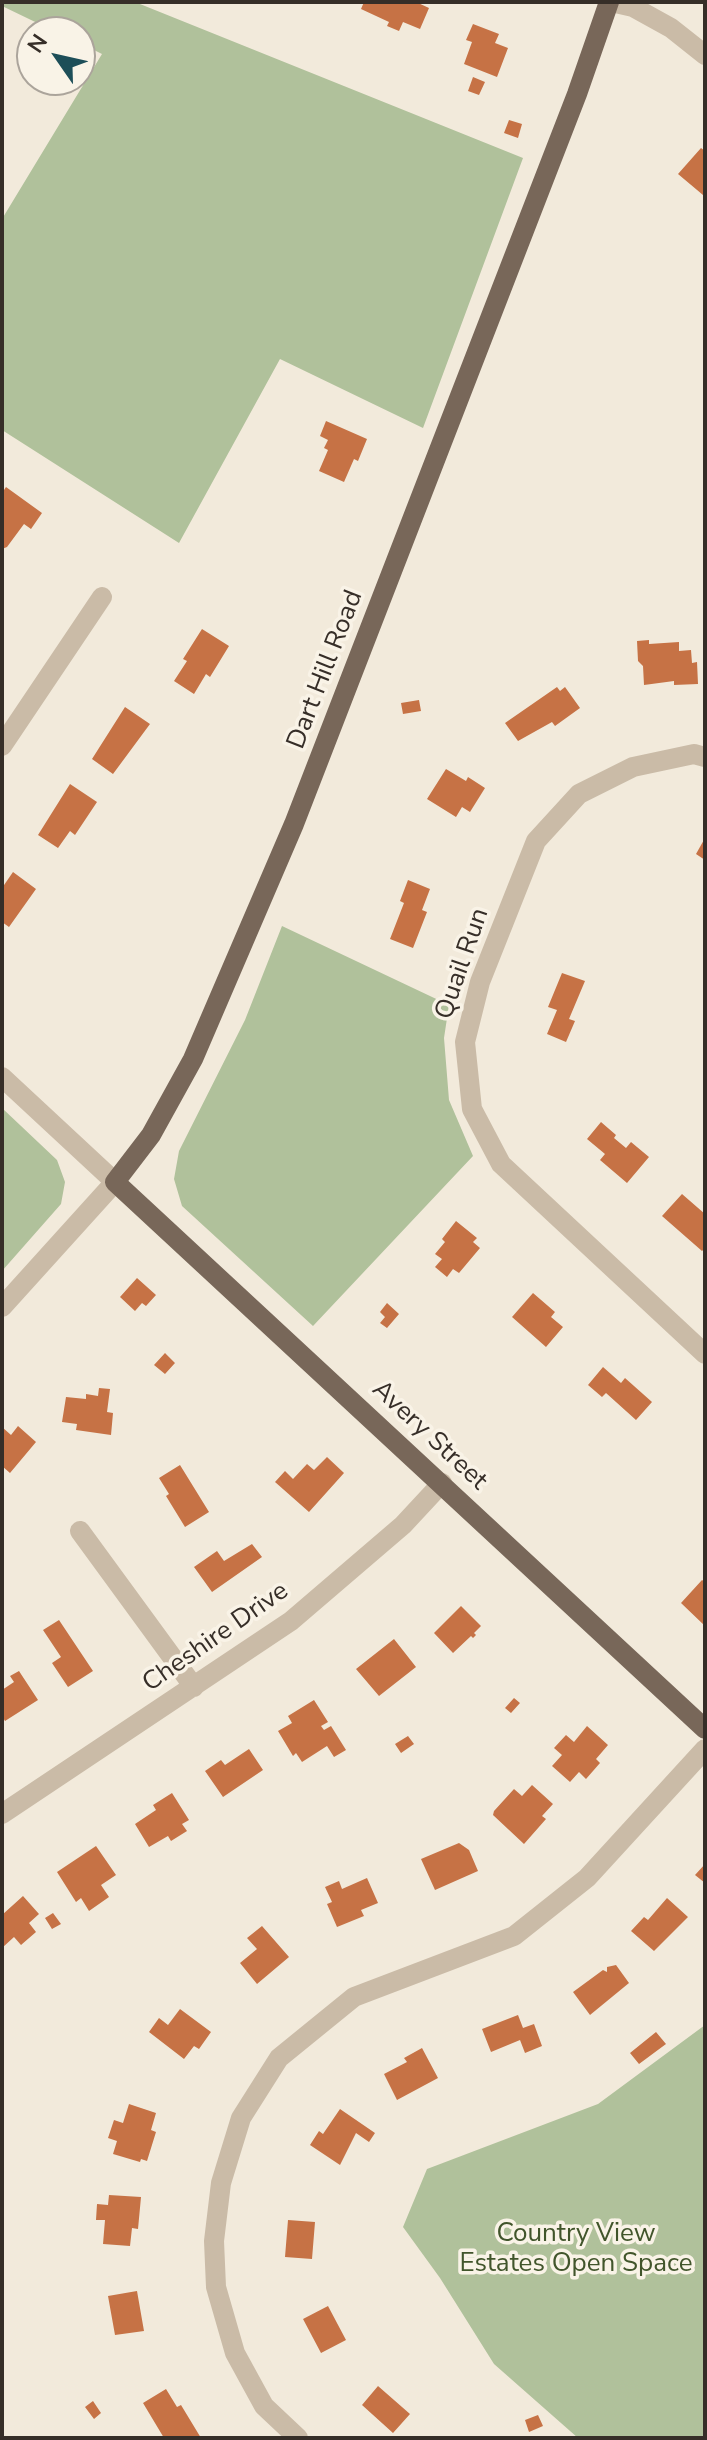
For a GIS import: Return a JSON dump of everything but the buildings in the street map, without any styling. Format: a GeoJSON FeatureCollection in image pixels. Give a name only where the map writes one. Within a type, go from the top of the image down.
{"type":"FeatureCollection","features":[{"type":"Feature","properties":{"kind":"main road","name":"Dart Hill Road"},"geometry":{"type":"LineString","coordinates":[[115,1182],[151,1135],[193,1059],[294,824],[610,2]]}},
{"type":"Feature","properties":{"kind":"main road","name":"Avery Street"},"geometry":{"type":"LineString","coordinates":[[115,1182],[705,1729]]}},
{"type":"Feature","properties":{"kind":"street"},"geometry":{"type":"LineString","coordinates":[[610,2],[633,7],[671,28],[705,55]]}},
{"type":"Feature","properties":{"kind":"street"},"geometry":{"type":"LineString","coordinates":[[2,746],[102,597]]}},
{"type":"Feature","properties":{"kind":"street","name":"Quail Run"},"geometry":{"type":"LineString","coordinates":[[705,757],[694,754],[633,767],[579,794],[536,841],[480,982],[465,1042],[472,1109],[501,1164],[705,1354]]}},
{"type":"Feature","properties":{"kind":"street"},"geometry":{"type":"LineString","coordinates":[[2,1077],[115,1182]]}},
{"type":"Feature","properties":{"kind":"street","name":"Dart Hill Road"},"geometry":{"type":"LineString","coordinates":[[2,1307],[115,1182]]}},
{"type":"Feature","properties":{"kind":"street","name":"Cheshire Drive"},"geometry":{"type":"LineString","coordinates":[[2,1814],[291,1621],[403,1525],[442,1483]]}},
{"type":"Feature","properties":{"kind":"street"},"geometry":{"type":"LineString","coordinates":[[80,1531],[194,1687]]}},
{"type":"Feature","properties":{"kind":"street"},"geometry":{"type":"LineString","coordinates":[[298,2438],[264,2406],[235,2353],[216,2287],[214,2241],[221,2183],[241,2118],[279,2058],[354,1997],[514,1936],[587,1878],[705,1749]]}},
{"type":"Feature","properties":{"kind":"green space"},"geometry":{"type":"Polygon","coordinates":[[[2,2],[135,2],[523,158],[423,428],[280,359],[179,543],[2,430],[2,219],[77,96],[96,96],[96,64],[102,54],[96,51],[96,16],[23,16],[2,6],[2,2]]]}},
{"type":"Feature","properties":{"kind":"green space"},"geometry":{"type":"Polygon","coordinates":[[[282,926],[449,1005],[444,1038],[449,1100],[473,1156],[313,1326],[182,1206],[174,1179],[179,1151],[245,1020],[282,926]]]}},
{"type":"Feature","properties":{"kind":"green space"},"geometry":{"type":"Polygon","coordinates":[[[2,1108],[57,1160],[65,1182],[61,1204],[2,1271],[2,1108]]]}},
{"type":"Feature","properties":{"kind":"green space","name":"Country View Estates Open Space"},"geometry":{"type":"Polygon","coordinates":[[[705,2025],[705,2438],[578,2438],[494,2364],[440,2278],[403,2227],[427,2169],[598,2104],[705,2025]]]}}]}
